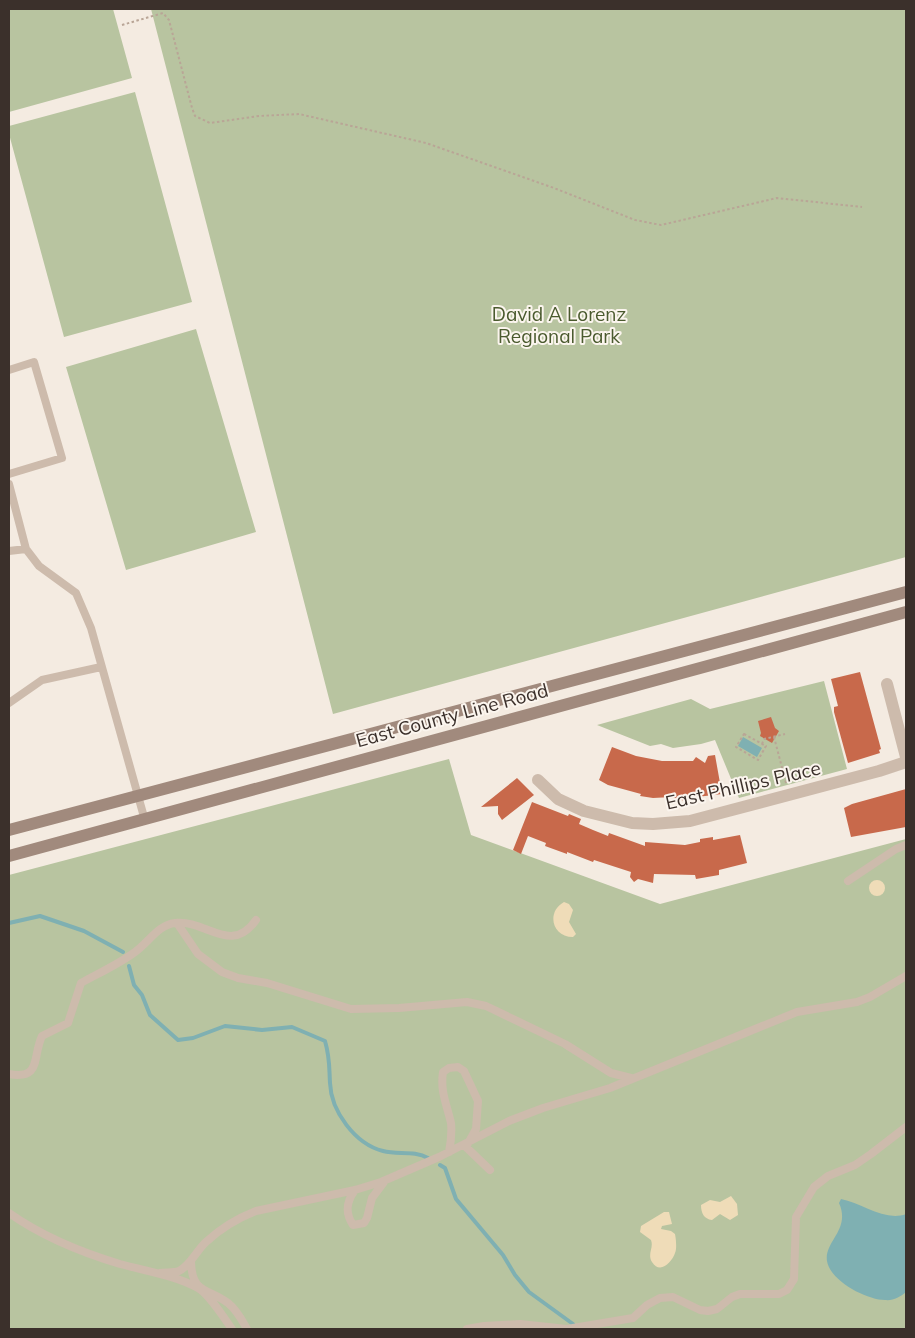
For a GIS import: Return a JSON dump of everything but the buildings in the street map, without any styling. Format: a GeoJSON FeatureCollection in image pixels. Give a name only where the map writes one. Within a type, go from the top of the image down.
{"type":"FeatureCollection","features":[{"type":"Feature","properties":{"kind":"main road","name":"East County Line Road"},"geometry":{"type":"LineString","coordinates":[[9,830],[906,592]]}},
{"type":"Feature","properties":{"kind":"main road","name":"East County Line Road"},"geometry":{"type":"LineString","coordinates":[[9,856],[144,817],[906,612]]}},
{"type":"Feature","properties":{"kind":"street"},"geometry":{"type":"LineString","coordinates":[[887,684],[906,757]]}},
{"type":"Feature","properties":{"kind":"street","name":"East Phillips Place"},"geometry":{"type":"LineString","coordinates":[[538,780],[558,799],[584,811],[632,823],[653,824],[690,821],[906,762]]}},
{"type":"Feature","properties":{"kind":"lane"},"geometry":{"type":"LineString","coordinates":[[9,370],[34,362],[62,458],[9,474]]}},
{"type":"Feature","properties":{"kind":"lane"},"geometry":{"type":"LineString","coordinates":[[9,484],[26,550],[39,566],[76,594],[91,628],[144,817]]}},
{"type":"Feature","properties":{"kind":"lane"},"geometry":{"type":"LineString","coordinates":[[9,551],[26,550]]}},
{"type":"Feature","properties":{"kind":"lane"},"geometry":{"type":"LineString","coordinates":[[9,702],[42,680],[101,666]]}},
{"type":"Feature","properties":{"kind":"lane"},"geometry":{"type":"LineString","coordinates":[[848,881],[896,849],[906,845]]}},
{"type":"Feature","properties":{"kind":"lane"},"geometry":{"type":"LineString","coordinates":[[9,1074],[20,1076],[32,1069],[37,1062],[42,1036],[68,1023],[81,982],[135,952],[158,930],[178,922],[220,934],[237,936],[245,933],[256,920]]}},
{"type":"Feature","properties":{"kind":"lane"},"geometry":{"type":"LineString","coordinates":[[178,922],[198,954],[222,972],[238,978],[267,983],[351,1009],[399,1008],[467,1002],[486,1006],[565,1044],[611,1073],[629,1078],[638,1077]]}},
{"type":"Feature","properties":{"kind":"lane"},"geometry":{"type":"LineString","coordinates":[[160,1273],[178,1271],[191,1262],[205,1243],[244,1216],[274,1206],[355,1190],[386,1180],[449,1152],[509,1121],[638,1077],[797,1012],[857,1002],[870,997],[906,976]]}},
{"type":"Feature","properties":{"kind":"lane"},"geometry":{"type":"LineString","coordinates":[[449,1152],[450,1122],[444,1102],[441,1083],[442,1072],[449,1068],[458,1067],[464,1070],[478,1100],[476,1129],[466,1147],[490,1170]]}},
{"type":"Feature","properties":{"kind":"lane"},"geometry":{"type":"LineString","coordinates":[[611,1073],[615,1078],[614,1086]]}},
{"type":"Feature","properties":{"kind":"lane"},"geometry":{"type":"LineString","coordinates":[[467,1329],[501,1324],[567,1328],[633,1318],[647,1305],[660,1298],[673,1297],[700,1310],[708,1311],[716,1309],[732,1297],[740,1294],[779,1294],[787,1290],[794,1279],[796,1265],[794,1247],[796,1217],[805,1200],[828,1176],[855,1165],[906,1127]]}},
{"type":"Feature","properties":{"kind":"lane"},"geometry":{"type":"LineString","coordinates":[[355,1190],[348,1199],[348,1214],[353,1225],[358,1225],[367,1218],[372,1198],[386,1180]]}},
{"type":"Feature","properties":{"kind":"lane"},"geometry":{"type":"LineString","coordinates":[[9,1213],[28,1226],[72,1248],[122,1264],[160,1273],[200,1288],[228,1303],[238,1312],[247,1329]]}},
{"type":"Feature","properties":{"kind":"lane"},"geometry":{"type":"LineString","coordinates":[[191,1262],[191,1273],[200,1288],[232,1329]]}},
{"type":"Feature","properties":{"kind":"path"},"geometry":{"type":"LineString","coordinates":[[122,25],[163,13],[169,20],[195,116],[210,123],[260,116],[299,114],[426,143],[554,188],[635,220],[661,225],[776,198],[862,207]]}},
{"type":"Feature","properties":{"kind":"path"},"geometry":{"type":"LineString","coordinates":[[744,734],[762,744],[766,746],[758,760],[736,747],[744,734]]}},
{"type":"Feature","properties":{"kind":"path"},"geometry":{"type":"LineString","coordinates":[[762,744],[764,739],[785,734]]}},
{"type":"Feature","properties":{"kind":"path"},"geometry":{"type":"LineString","coordinates":[[774,737],[790,795]]}},
{"type":"Feature","properties":{"kind":"green space"},"geometry":{"type":"Polygon","coordinates":[[[9,9],[113,9],[132,78],[9,112],[9,9]]]}},
{"type":"Feature","properties":{"kind":"green space","name":"David A Lorenz Regional Park"},"geometry":{"type":"Polygon","coordinates":[[[151,9],[906,9],[906,557],[333,714],[151,9]]]}},
{"type":"Feature","properties":{"kind":"green space"},"geometry":{"type":"Polygon","coordinates":[[[135,92],[192,302],[64,337],[9,134],[9,126],[135,92]]]}},
{"type":"Feature","properties":{"kind":"green space"},"geometry":{"type":"Polygon","coordinates":[[[196,329],[256,532],[126,570],[66,367],[196,329]]]}},
{"type":"Feature","properties":{"kind":"green space"},"geometry":{"type":"Polygon","coordinates":[[[824,681],[847,769],[739,798],[715,740],[673,748],[661,744],[650,746],[597,725],[691,699],[710,709],[824,681]]]}},
{"type":"Feature","properties":{"kind":"green space"},"geometry":{"type":"Polygon","coordinates":[[[449,759],[471,835],[660,904],[906,839],[906,1329],[9,1329],[9,875],[449,759]]]}},
{"type":"Feature","properties":{"kind":"sand"},"geometry":{"type":"Polygon","coordinates":[[[874,880],[880,880],[885,885],[883,894],[874,896],[869,891],[869,885],[874,880]]]}},
{"type":"Feature","properties":{"kind":"sand"},"geometry":{"type":"Polygon","coordinates":[[[564,902],[569,904],[573,910],[569,922],[576,934],[573,937],[560,933],[554,923],[553,917],[555,912],[558,906],[564,902]]]}},
{"type":"Feature","properties":{"kind":"sand"},"geometry":{"type":"Polygon","coordinates":[[[731,1196],[737,1204],[738,1215],[730,1220],[720,1214],[712,1220],[704,1215],[701,1205],[710,1200],[720,1202],[731,1196]]]}},
{"type":"Feature","properties":{"kind":"sand"},"geometry":{"type":"Polygon","coordinates":[[[664,1212],[669,1212],[672,1224],[662,1226],[661,1229],[675,1234],[676,1249],[669,1263],[659,1267],[655,1266],[651,1259],[651,1240],[640,1232],[641,1226],[664,1212]]]}},
{"type":"Feature","properties":{"kind":"water"},"geometry":{"type":"Polygon","coordinates":[[[743,737],[762,748],[757,757],[738,746],[743,737]]]}},
{"type":"Feature","properties":{"kind":"water"},"geometry":{"type":"Polygon","coordinates":[[[841,1199],[890,1216],[906,1214],[906,1292],[894,1299],[877,1299],[850,1288],[835,1276],[827,1261],[827,1254],[842,1221],[839,1203],[841,1199]]]}},
{"type":"Feature","properties":{"kind":"waterway"},"geometry":{"type":"LineString","coordinates":[[9,923],[40,916],[84,931],[123,952]]}},
{"type":"Feature","properties":{"kind":"waterway"},"geometry":{"type":"LineString","coordinates":[[129,966],[134,985],[142,995],[150,1015],[178,1040],[193,1038],[225,1026],[262,1030],[292,1027],[325,1041],[329,1057],[331,1094],[346,1125],[354,1134],[373,1147],[383,1151],[412,1153],[428,1158]]}},
{"type":"Feature","properties":{"kind":"waterway"},"geometry":{"type":"LineString","coordinates":[[440,1165],[445,1168],[456,1199],[503,1255],[515,1275],[529,1292],[573,1324]]}}]}
